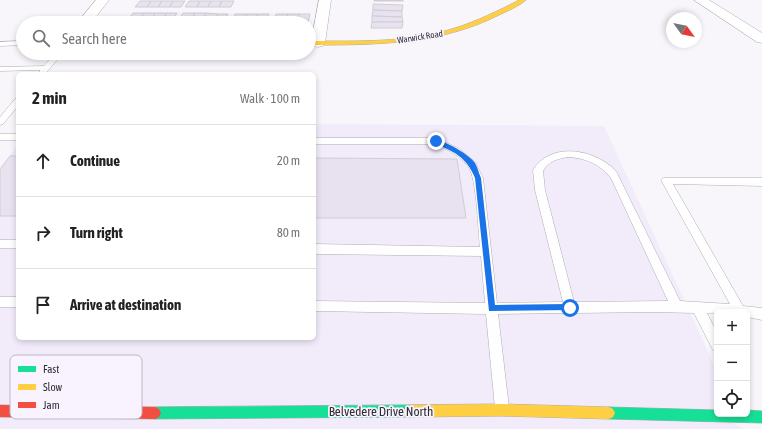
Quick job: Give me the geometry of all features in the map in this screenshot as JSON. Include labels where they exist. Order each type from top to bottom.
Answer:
[{"type":"street","points":[[90,16],[103,0]]},
{"type":"street","points":[[316,32],[325,0]]},
{"type":"street","name":"Warwick Road","points":[[316,43],[398,41],[448,32],[483,21],[524,0]]},
{"type":"street","points":[[700,0],[747,28],[762,39]]},
{"type":"street","name":"Belvedere Drive North","points":[[142,417],[502,410],[673,414],[754,414]]},
{"type":"street","name":"Belvedere Drive North","points":[[0,411],[10,411]]},
{"type":"lane","points":[[0,44],[16,43]]},
{"type":"lane","points":[[0,69],[43,71],[53,60]]},
{"type":"lane","points":[[0,122],[16,103]]},
{"type":"lane","points":[[1,139],[16,138]]},
{"type":"lane","points":[[316,140],[436,141],[454,150],[472,164],[478,178],[502,410]]},
{"type":"lane","points":[[570,308],[540,190],[538,170],[546,160],[568,154],[588,157],[604,164],[615,176],[676,306]]},
{"type":"lane","points":[[738,309],[666,180],[762,182]]},
{"type":"lane","points":[[0,244],[16,244]]},
{"type":"lane","points":[[316,249],[486,252]]},
{"type":"lane","points":[[0,302],[16,302]]},
{"type":"lane","points":[[316,306],[492,309],[676,306],[718,309]]},
{"type":"lane","points":[[698,308],[716,345]]},
{"type":"lane","points":[[750,312],[762,314]]},
{"type":"lane","points":[[673,414],[678,429]]},
{"type":"shaded area","points":[[316,124],[604,126],[714,364],[714,417],[722,417],[744,429],[0,429],[0,169],[16,147],[16,340],[316,340]]},
{"type":"building","points":[[403,0],[403,1],[374,1]]},
{"type":"building","points":[[140,1],[151,1],[147,7],[135,7]]},
{"type":"building","points":[[151,1],[162,1],[158,7],[147,7]]},
{"type":"building","points":[[162,1],[173,1],[170,7],[158,7]]},
{"type":"building","points":[[173,1],[185,1],[181,7],[170,7]]},
{"type":"building","points":[[189,1],[200,1],[197,7],[185,7]]},
{"type":"building","points":[[200,1],[211,1],[208,7],[197,7]]},
{"type":"building","points":[[211,1],[222,1],[219,7],[208,7]]},
{"type":"building","points":[[222,1],[234,1],[231,7],[219,7]]},
{"type":"building","points":[[373,4],[403,5],[402,11],[373,10]]},
{"type":"building","points":[[373,10],[402,11],[402,17],[372,16]]},
{"type":"building","points":[[133,13],[144,13],[142,16],[131,16]]},
{"type":"building","points":[[144,13],[155,13],[153,16],[142,16]]},
{"type":"building","points":[[155,13],[167,13],[165,16],[153,16]]},
{"type":"building","points":[[167,13],[177,13],[175,16],[165,16]]},
{"type":"building","points":[[183,13],[195,13],[194,16],[181,16]]},
{"type":"building","points":[[195,13],[206,13],[204,16],[194,16]]},
{"type":"building","points":[[206,13],[218,14],[217,16],[204,16]]},
{"type":"building","points":[[218,14],[228,14],[227,16],[217,16]]},
{"type":"building","points":[[235,14],[247,14],[246,16],[234,16]]},
{"type":"building","points":[[247,14],[258,14],[257,16],[246,16]]},
{"type":"building","points":[[258,14],[269,14],[268,16],[257,16]]},
{"type":"building","points":[[276,14],[288,14],[287,16],[275,16]]},
{"type":"building","points":[[288,14],[299,14],[298,16],[287,16]]},
{"type":"building","points":[[299,14],[310,14],[310,16],[298,16]]},
{"type":"building","points":[[372,16],[402,17],[403,22],[372,22]]},
{"type":"building","points":[[372,22],[403,22],[402,28],[371,28]]},
{"type":"building","points":[[10,156],[16,156],[16,216],[0,216],[0,169]]},
{"type":"building","points":[[316,158],[457,159],[466,218],[316,218]]},
{"type":"traffic: fast","points":[[155,413],[410,411]]},
{"type":"traffic: fast","points":[[609,413],[762,417]]},
{"type":"traffic: slow","points":[[316,43],[394,41],[435,35],[456,30],[482,21],[523,0]]},
{"type":"traffic: slow","points":[[410,411],[502,410],[609,413]]},
{"type":"traffic: jam","points":[[0,411],[10,411]]},
{"type":"traffic: jam","points":[[142,413],[155,413]]},
{"type":"route","points":[[436,141],[454,150],[472,164],[478,178],[492,309],[570,308]]}]
